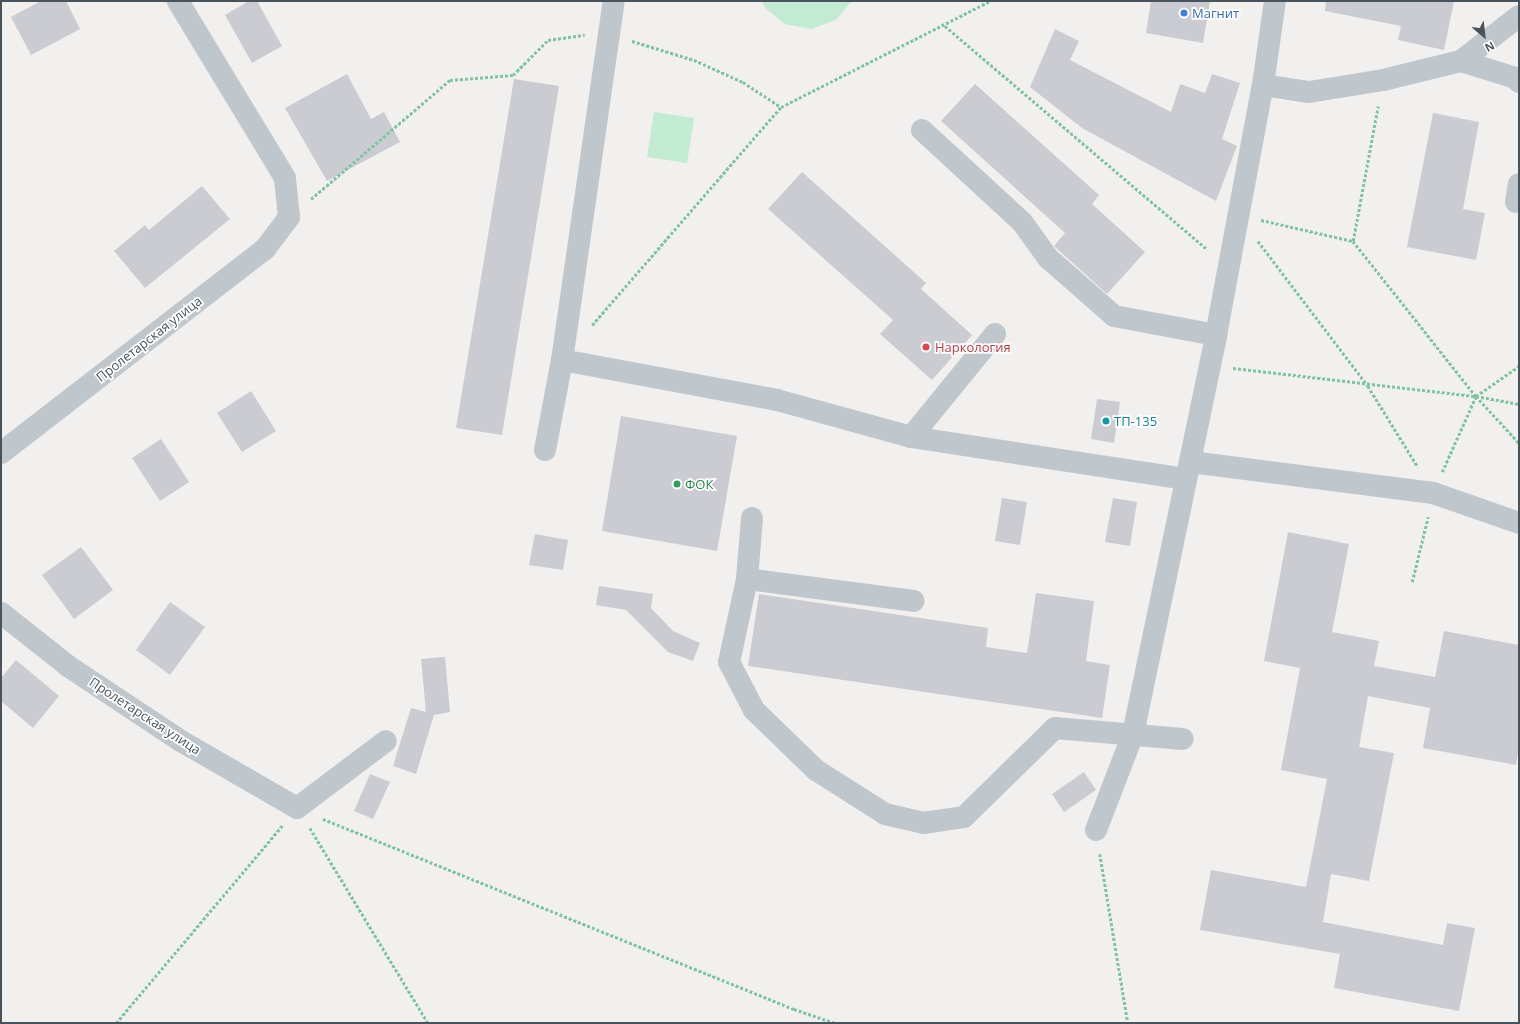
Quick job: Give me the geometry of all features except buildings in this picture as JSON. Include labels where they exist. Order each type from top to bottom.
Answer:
[{"type":"street","points":[[178,1],[285,178],[289,217]]},
{"type":"street","points":[[546,450],[562,360],[614,1]]},
{"type":"street","points":[[1096,830],[1134,734],[1208,364],[1216,335],[1227,266],[1263,85],[1275,1]]},
{"type":"street","points":[[1263,85],[1309,92],[1382,80],[1461,61],[1519,16]]},
{"type":"street","points":[[1461,61],[1516,78],[1519,82]]},
{"type":"street","points":[[922,130],[1022,222],[1048,258],[1114,316],[1216,335]]},
{"type":"street","name":"Пролетарская улица","points":[[1,453],[265,249],[289,217]]},
{"type":"street","points":[[911,437],[995,334]]},
{"type":"street","points":[[562,360],[777,400],[911,437],[1188,470],[1433,493],[1519,523]]},
{"type":"street","points":[[752,518],[747,579],[730,662],[754,710],[816,770],[885,814],[923,823],[964,817],[1055,728],[1183,739]]},
{"type":"street","points":[[747,579],[914,601]]},
{"type":"street","name":"Пролетарская улица","points":[[1,613],[68,666],[174,736],[297,808]]},
{"type":"street","points":[[297,808],[386,741]]},
{"type":"path","points":[[588,330],[781,107],[945,26],[990,1]]},
{"type":"path","points":[[945,26],[1227,266]]},
{"type":"path","points":[[289,217],[450,80]]},
{"type":"path","points":[[1353,241],[1382,80]]},
{"type":"path","points":[[1238,215],[1353,241],[1476,396],[1519,443]]},
{"type":"path","points":[[1238,215],[1368,386],[1433,493]]},
{"type":"path","points":[[1208,364],[1368,386],[1476,396],[1519,404]]},
{"type":"path","points":[[1412,582],[1433,493],[1476,396],[1519,366]]},
{"type":"path","points":[[116,1023],[297,808]]},
{"type":"path","points":[[297,808],[428,1023]]},
{"type":"path","points":[[297,808],[794,1010],[835,1023]]},
{"type":"path","points":[[1096,830],[1128,1023]]},
{"type":"green space","points":[[762,1],[852,1],[836,20],[811,29],[785,24],[765,8]]},
{"type":"green space","points":[[654,112],[694,118],[687,163],[647,157]]},
{"type":"place","name":"Магнит","points":[[1184,13]]},
{"type":"place","name":"Наркология","points":[[926,347]]},
{"type":"place","name":"ТП-135","points":[[1106,421]]},
{"type":"place","name":"ФОК","points":[[677,484]]}]
